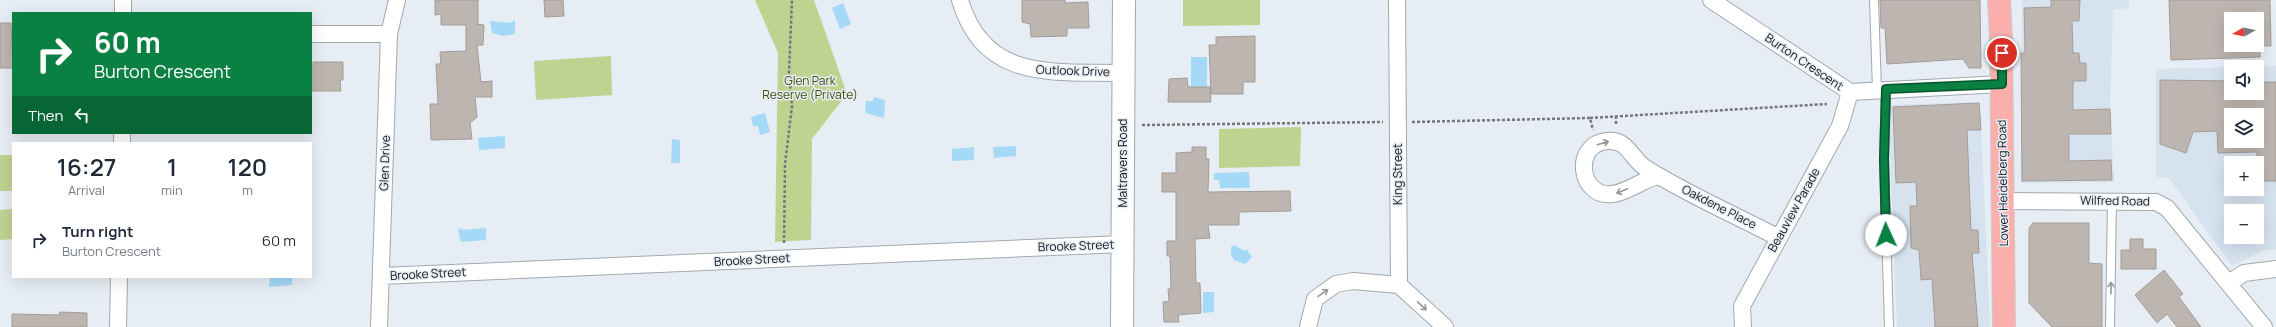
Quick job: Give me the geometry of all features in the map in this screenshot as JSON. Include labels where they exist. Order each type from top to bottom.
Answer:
[{"type":"main road","name":"Lower Heidelberg Road","points":[[1999,0],[2004,201],[2004,327]]},
{"type":"main road","name":"Lower Heidelberg Road","points":[[2001,38],[2007,0]]},
{"type":"street","points":[[123,0],[123,12]]},
{"type":"street","name":"Glen Drive","points":[[378,327],[389,34],[397,0]]},
{"type":"street","name":"Outlook Drive","points":[[960,0],[964,16],[977,38],[995,52],[1017,65],[1034,70],[1058,72],[1124,73]]},
{"type":"street","name":"Maltravers Road","points":[[1122,327],[1124,0]]},
{"type":"street","name":"King Street","points":[[1397,0],[1399,285]]},
{"type":"street","name":"Burton Crescent","points":[[1711,0],[1850,92],[2002,84]]},
{"type":"street","points":[[312,34],[389,34]]},
{"type":"street","name":"Beauview Parade","points":[[1743,327],[1742,306],[1840,126],[1850,92]]},
{"type":"street","name":"Oakdene Place","points":[[1596,144],[1606,141],[1615,141],[1623,144],[1640,164],[1658,176],[1779,238]]},
{"type":"street","points":[[1596,144],[1586,155],[1584,172],[1586,180],[1596,191],[1613,194],[1645,179],[1658,176]]},
{"type":"street","name":"Wilfred Road","points":[[2004,201],[2112,200],[2156,202],[2167,208],[2264,327]]},
{"type":"street","name":"Brooke Street","points":[[381,276],[1123,244]]},
{"type":"street","points":[[2229,283],[2244,273],[2276,269]]},
{"type":"street","points":[[118,327],[119,278]]},
{"type":"street","points":[[1308,327],[1315,298],[1336,284],[1353,281],[1399,285],[1445,327]]},
{"type":"lane","points":[[1874,0],[1882,90],[1889,327]]},
{"type":"lane","points":[[2110,327],[2112,200]]},
{"type":"path","points":[[784,243],[786,164],[792,106],[789,72],[792,0]]},
{"type":"path","points":[[1123,126],[1590,118],[1827,104]]},
{"type":"path","points":[[1590,118],[1596,144]]},
{"type":"shaded area","points":[[2022,0],[2129,0],[2129,8],[2113,10],[2110,109],[2114,182],[2021,183]]},
{"type":"shaded area","points":[[2264,66],[2276,66],[2276,250],[2264,250],[2232,266],[2169,178],[2156,177],[2156,69],[2224,67],[2224,100],[2264,100]]},
{"type":"shaded area","points":[[1980,102],[1990,327],[1897,327],[1888,105]]},
{"type":"green space","name":"Glen Park Reserve (Private)","points":[[755,0],[814,0],[847,94],[812,139],[811,240],[775,242],[778,53]]},
{"type":"green space","points":[[1183,0],[1260,0],[1260,25],[1183,26]]},
{"type":"green space","points":[[611,56],[612,95],[536,100],[534,61]]},
{"type":"green space","points":[[1301,127],[1300,166],[1219,168],[1219,129]]},
{"type":"green space","points":[[0,155],[12,155],[12,191],[0,191]]},
{"type":"green space","points":[[12,209],[12,239],[0,240],[0,210]]},
{"type":"water","points":[[843,3],[851,24],[840,29],[832,8]]},
{"type":"water","points":[[515,20],[515,34],[503,36],[492,33],[490,21],[510,23]]},
{"type":"water","points":[[1191,57],[1207,57],[1207,88],[1191,88]]},
{"type":"water","points":[[874,97],[885,100],[884,118],[865,113],[866,101],[873,101]]},
{"type":"water","points":[[765,113],[770,132],[760,135],[758,126],[753,126],[751,117]]},
{"type":"water","points":[[505,136],[505,148],[479,150],[478,138]]},
{"type":"water","points":[[672,139],[680,140],[680,163],[671,163]]},
{"type":"water","points":[[1016,146],[1016,156],[994,158],[993,147]]},
{"type":"water","points":[[974,147],[974,160],[952,161],[952,149]]},
{"type":"water","points":[[1249,172],[1250,188],[1220,188],[1219,180],[1214,180],[1214,173]]},
{"type":"water","points":[[461,228],[463,230],[486,228],[486,240],[461,242],[458,230]]},
{"type":"water","points":[[1235,245],[1243,250],[1247,250],[1252,257],[1245,264],[1234,260],[1231,255],[1231,247]]},
{"type":"water","points":[[270,278],[292,278],[292,285],[269,287]]},
{"type":"water","points":[[1203,292],[1214,292],[1214,312],[1203,313]]},
{"type":"building","points":[[435,0],[478,0],[478,24],[476,24],[484,25],[483,45],[477,45],[481,82],[492,81],[492,97],[475,97],[477,117],[470,123],[472,139],[431,140],[430,104],[438,104],[436,64],[441,64],[440,52],[466,51],[466,25],[441,25],[441,14],[435,15]]},
{"type":"building","points":[[544,0],[563,0],[564,16],[545,17]]},
{"type":"building","points":[[1022,0],[1065,0],[1065,3],[1088,2],[1089,28],[1067,28],[1067,36],[1031,37],[1030,24],[1022,22]]},
{"type":"building","points":[[1880,0],[1980,0],[1981,68],[1969,68],[1963,59],[1887,64],[1885,28],[1881,28]]},
{"type":"building","points":[[2051,0],[2080,0],[2079,21],[2072,21],[2073,53],[2079,53],[2080,63],[2086,63],[2086,81],[2073,81],[2073,110],[2110,109],[2111,134],[2069,134],[2069,161],[2111,160],[2112,180],[2022,181],[2021,53],[2025,53],[2024,8],[2051,7]]},
{"type":"building","points":[[2169,0],[2270,0],[2271,46],[2264,46],[2264,12],[2224,12],[2224,52],[2260,52],[2260,57],[2171,60]]},
{"type":"building","points":[[0,23],[11,23],[12,68],[0,68]]},
{"type":"building","points":[[1255,36],[1255,82],[1243,82],[1243,94],[1211,94],[1209,45],[1216,45],[1216,37]]},
{"type":"building","points":[[313,62],[343,62],[343,80],[340,80],[341,91],[312,91]]},
{"type":"building","points":[[1187,78],[1188,87],[1210,87],[1211,102],[1168,102],[1169,79]]},
{"type":"building","points":[[2160,80],[2224,81],[2224,100],[2264,100],[2264,82],[2276,82],[2276,181],[2264,181],[2264,156],[2257,156],[2257,152],[2218,153],[2217,131],[2193,132],[2186,153],[2160,144]]},
{"type":"building","points":[[1979,103],[1981,130],[1967,130],[1971,230],[1978,230],[1979,253],[1972,253],[1978,327],[1935,327],[1932,279],[1921,280],[1919,250],[1911,248],[1910,206],[1917,206],[1916,182],[1896,183],[1893,107]]},
{"type":"building","points":[[1192,147],[1206,147],[1206,159],[1209,159],[1208,192],[1290,191],[1291,211],[1239,212],[1239,225],[1208,225],[1210,238],[1195,239],[1196,283],[1200,283],[1201,313],[1178,315],[1179,322],[1164,322],[1163,302],[1169,301],[1168,289],[1171,289],[1170,256],[1167,256],[1167,241],[1176,241],[1176,192],[1162,192],[1162,173],[1176,173],[1176,153],[1192,152]]},
{"type":"building","points":[[2033,223],[2089,223],[2089,263],[2102,264],[2102,327],[2052,327],[2029,303],[2029,228]]},
{"type":"building","points":[[2130,239],[2143,239],[2143,249],[2156,249],[2156,269],[2121,269],[2121,250],[2130,250]]},
{"type":"building","points":[[2164,270],[2183,294],[2179,297],[2201,327],[2177,327],[2167,314],[2157,323],[2135,295]]},
{"type":"building","points":[[60,312],[87,313],[87,327],[12,327],[12,314],[59,315]]},
{"type":"route","points":[[1886,235],[1884,159],[1886,89],[2002,84],[2002,53]]}]
